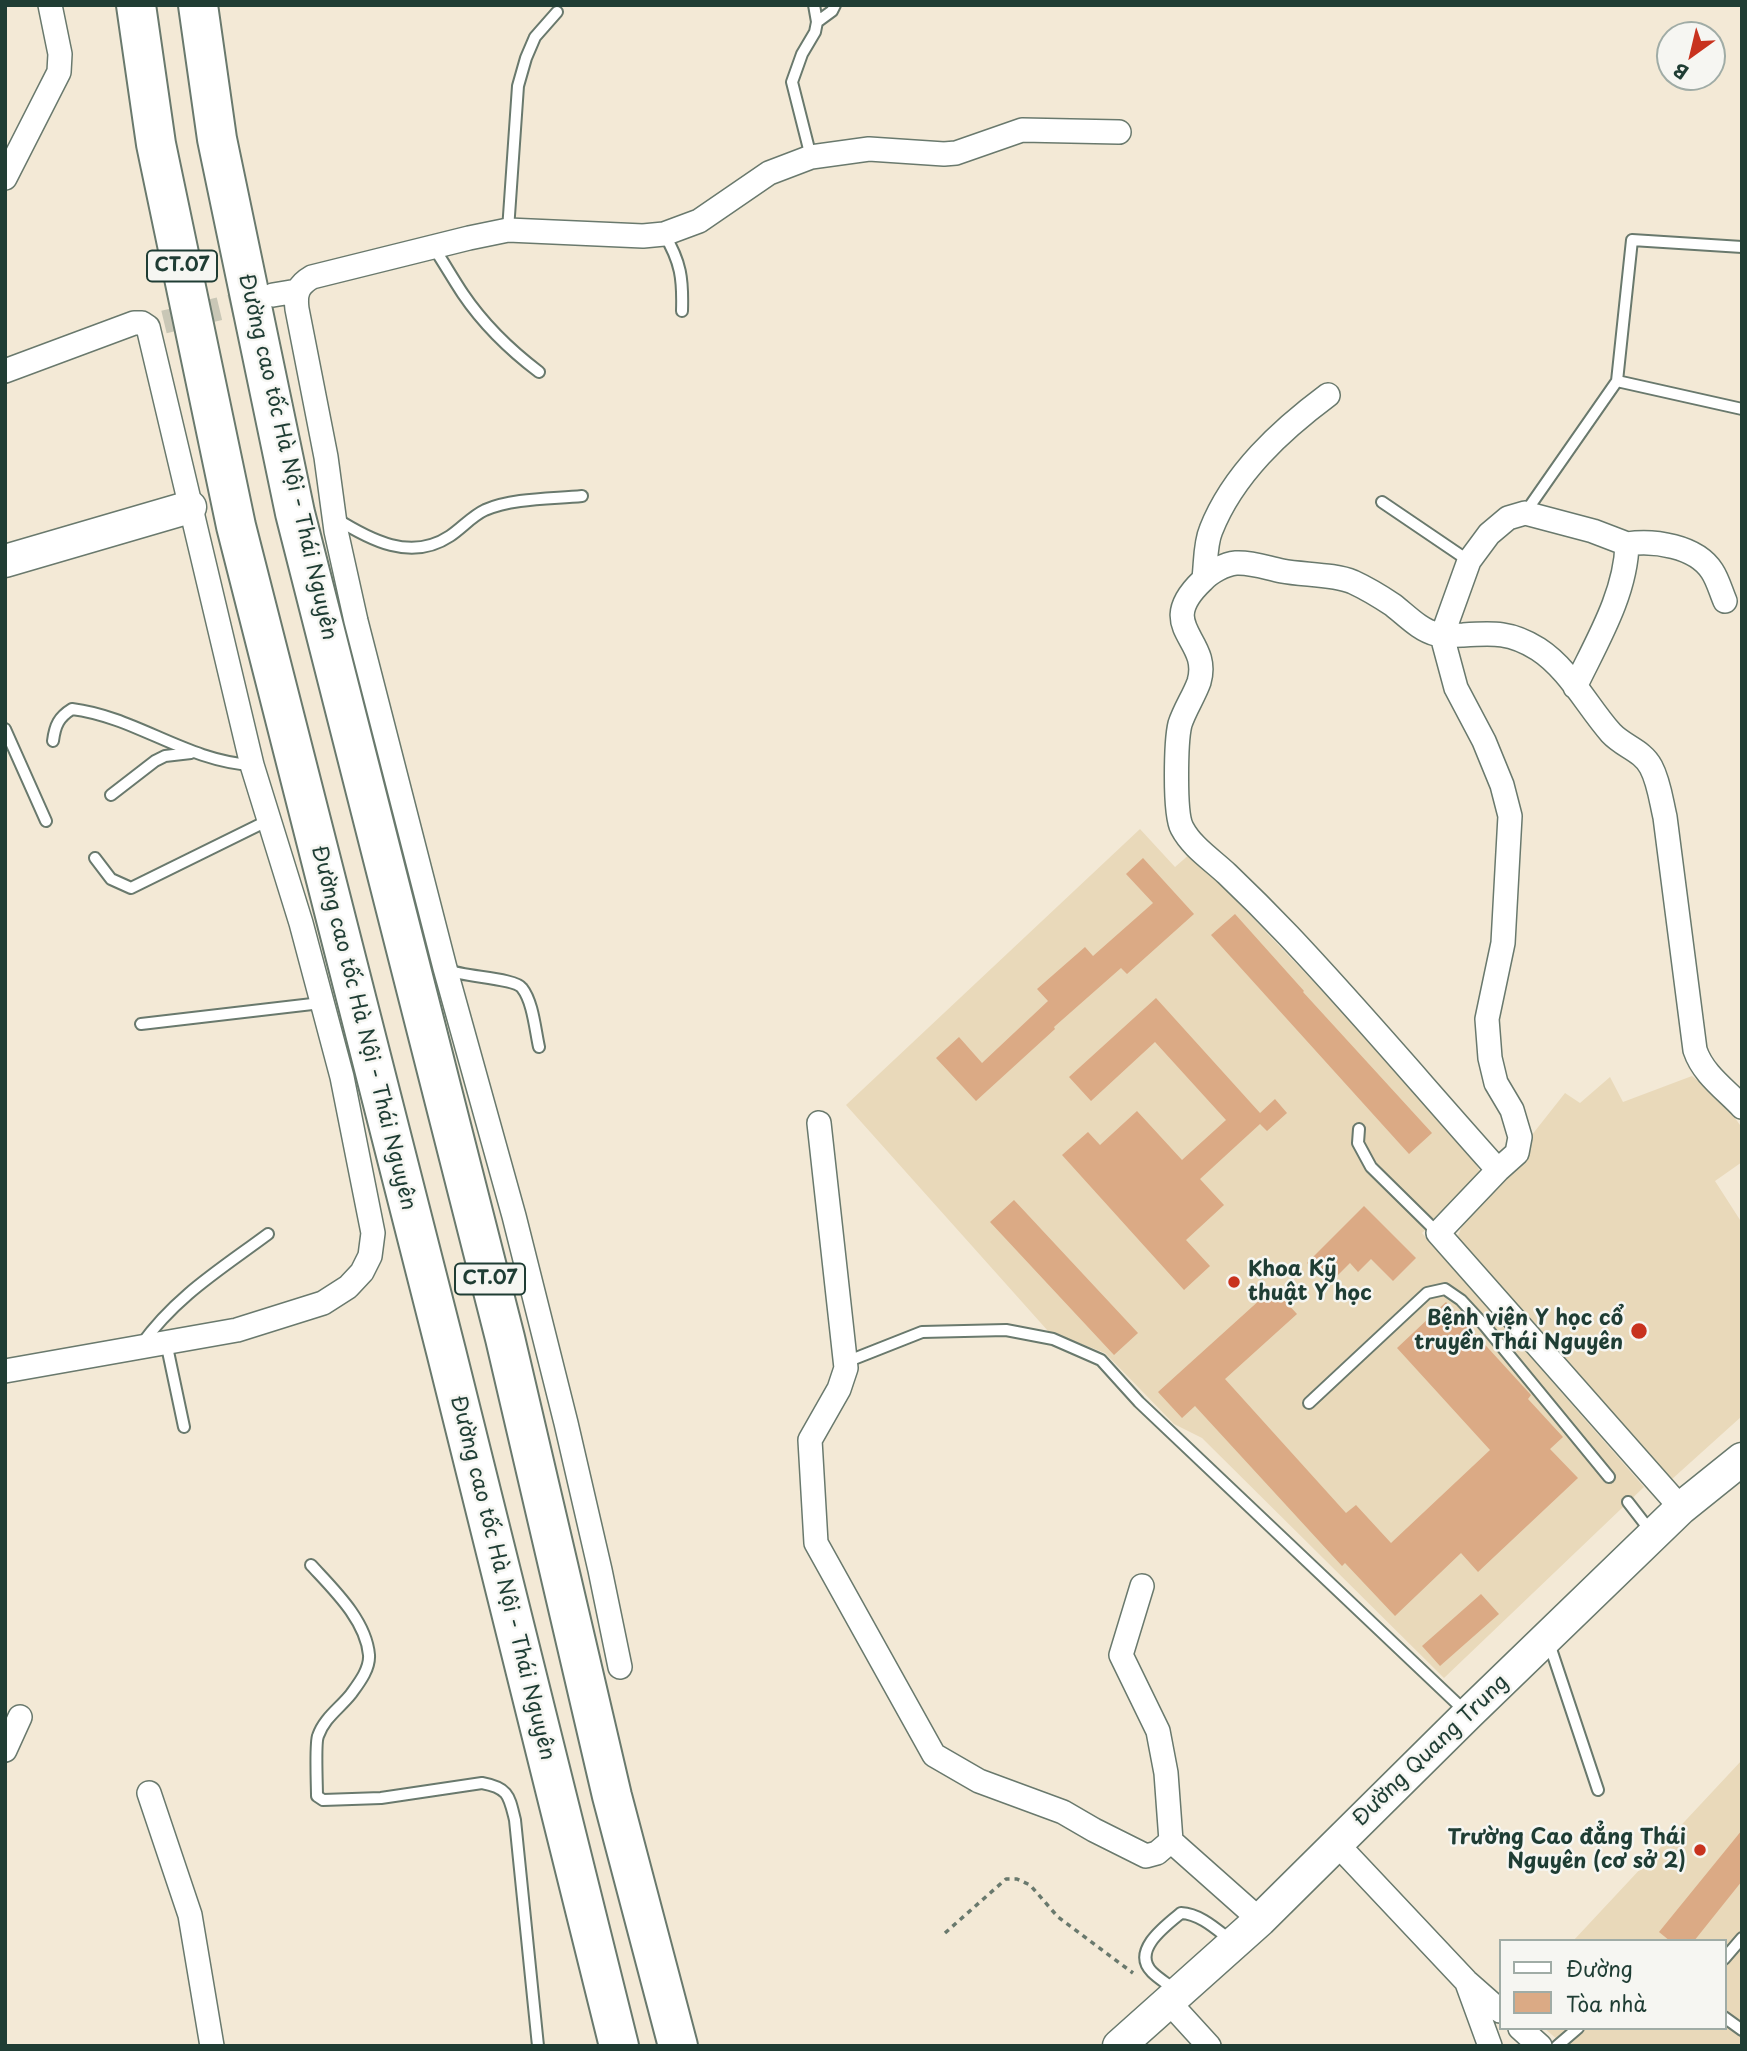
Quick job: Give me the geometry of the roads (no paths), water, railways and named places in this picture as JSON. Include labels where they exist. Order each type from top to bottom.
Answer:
[{"type":"highway","name":"Đường cao tốc Hà Nội - Thái Nguyên","points":[[136,5],[156,144],[236,526],[619,2046]]},
{"type":"highway","name":"Đường cao tốc Hà Nội - Thái Nguyên","points":[[198,5],[217,139],[295,513],[505,1338],[611,1796],[678,2046]]},
{"type":"main road","points":[[5,561],[190,507]]},
{"type":"main road","name":"Đường Quang Trung","points":[[1118,2045],[1259,1920],[1681,1508],[1742,1459]]},
{"type":"street","points":[[5,178],[59,72],[61,54],[50,5]]},
{"type":"street","points":[[620,1667],[600,1570],[514,1216],[445,968],[356,621],[297,309],[297,291],[300,285],[312,277],[508,230],[643,236],[664,234],[699,221],[769,173],[811,157],[869,149],[956,153],[1023,130],[1119,132]]},
{"type":"street","points":[[273,295],[297,291]]},
{"type":"street","points":[[5,371],[134,323],[156,325],[190,507],[252,765],[301,923],[342,1077],[373,1233],[370,1256],[362,1272],[348,1287],[323,1303],[237,1329],[5,1371]]},
{"type":"street","points":[[1203,578],[1210,532],[1228,497],[1257,457],[1306,411],[1328,395]]},
{"type":"street","points":[[1681,1508],[1438,1233],[1517,1153],[1520,1137],[1512,1110],[1496,1083],[1490,1058],[1487,1019],[1503,943],[1510,816],[1502,785],[1484,741],[1456,688],[1442,636],[1469,561],[1489,534],[1508,519],[1525,513],[1593,531],[1627,544],[1643,542],[1684,551],[1712,570],[1725,601]]},
{"type":"street","points":[[1575,687],[1607,621],[1621,581],[1627,544]]},
{"type":"street","points":[[1498,1170],[1291,938],[1193,844],[1179,823],[1176,744],[1181,722],[1200,674],[1199,661],[1182,621],[1181,610],[1186,599],[1203,578],[1222,567],[1235,563],[1350,581],[1390,603],[1424,630],[1442,636],[1498,633],[1516,637],[1541,651],[1559,667],[1612,734],[1623,744],[1642,754],[1650,764],[1665,817],[1695,1050],[1699,1063],[1742,1107]]},
{"type":"street","points":[[819,1123],[846,1362],[839,1389],[810,1440],[816,1543],[934,1755],[979,1781],[1063,1812],[1146,1856],[1157,1853],[1171,1841]]},
{"type":"street","points":[[1142,1586],[1121,1655],[1140,1689],[1158,1731],[1166,1773],[1171,1841],[1259,1920]]},
{"type":"street","points":[[5,1750],[20,1717]]},
{"type":"street","points":[[149,1793],[190,1915],[212,2046]]},
{"type":"street","points":[[1337,1844],[1466,1981],[1498,2009]]},
{"type":"street","points":[[1466,1981],[1490,2046]]},
{"type":"street","points":[[1173,1996],[1209,2046]]},
{"type":"street","points":[[1522,2030],[1540,2046]]},
{"type":"lane","points":[[811,157],[792,82],[802,54],[815,32],[817,22],[814,5]]},
{"type":"lane","points":[[817,22],[832,11],[835,5]]},
{"type":"lane","points":[[508,230],[518,86],[535,37],[557,12]]},
{"type":"lane","points":[[664,234],[677,255],[681,268],[682,311]]},
{"type":"lane","points":[[1525,513],[1618,381],[1632,240],[1742,247]]},
{"type":"lane","points":[[434,248],[463,294],[489,327],[539,372]]},
{"type":"lane","points":[[1618,381],[1742,409]]},
{"type":"lane","points":[[335,518],[366,538],[413,550],[449,537],[483,511],[503,504],[582,496]]},
{"type":"lane","points":[[1382,502],[1469,561]]},
{"type":"lane","points":[[53,741],[55,725],[72,709],[110,718],[215,760],[252,765]]},
{"type":"lane","points":[[5,729],[46,821]]},
{"type":"lane","points":[[111,795],[155,761],[165,756],[194,753]]},
{"type":"lane","points":[[96,859],[111,878],[131,888],[269,820]]},
{"type":"lane","points":[[445,968],[462,975],[516,982],[524,989],[539,1047]]},
{"type":"lane","points":[[141,1024],[321,1003]]},
{"type":"lane","points":[[1359,1129],[1358,1143],[1371,1167],[1438,1233]]},
{"type":"lane","points":[[140,1347],[156,1323],[179,1300],[268,1234]]},
{"type":"lane","points":[[1309,1403],[1427,1293],[1445,1289],[1461,1300],[1485,1326],[1609,1477]]},
{"type":"lane","points":[[846,1362],[922,1332],[1006,1330],[1053,1339],[1101,1360],[1139,1402],[1468,1714]]},
{"type":"lane","points":[[166,1342],[184,1427]]},
{"type":"lane","points":[[1628,1502],[1654,1535]]},
{"type":"lane","points":[[311,1565],[337,1594],[362,1630],[369,1656],[364,1675],[350,1695],[331,1714],[317,1738],[317,1796],[323,1800],[381,1798],[482,1783],[498,1786],[508,1794],[515,1820],[538,2046]]},
{"type":"lane","points":[[1548,1638],[1598,1790]]},
{"type":"lane","points":[[1173,1996],[1146,1965],[1145,1953],[1152,1941],[1181,1913],[1190,1913],[1203,1920],[1234,1942]]},
{"type":"lane","points":[[1726,1957],[1742,1938]]},
{"type":"lane","points":[[1726,2018],[1742,2030]]},
{"type":"lane","points":[[1557,2046],[1576,2030]]},
{"type":"tunnel","points":[[164,322],[260,299]]},
{"type":"place","name":"Khoa Kỹ thuật Y học","points":[[1234,1282]]},
{"type":"place","name":"Bệnh viện Y học cổ truyền Thái Nguyên","points":[[1639,1331]]},
{"type":"place","name":"Trường Cao đẳng Thái Nguyên (cơ sở 2)","points":[[1700,1850]]}]
